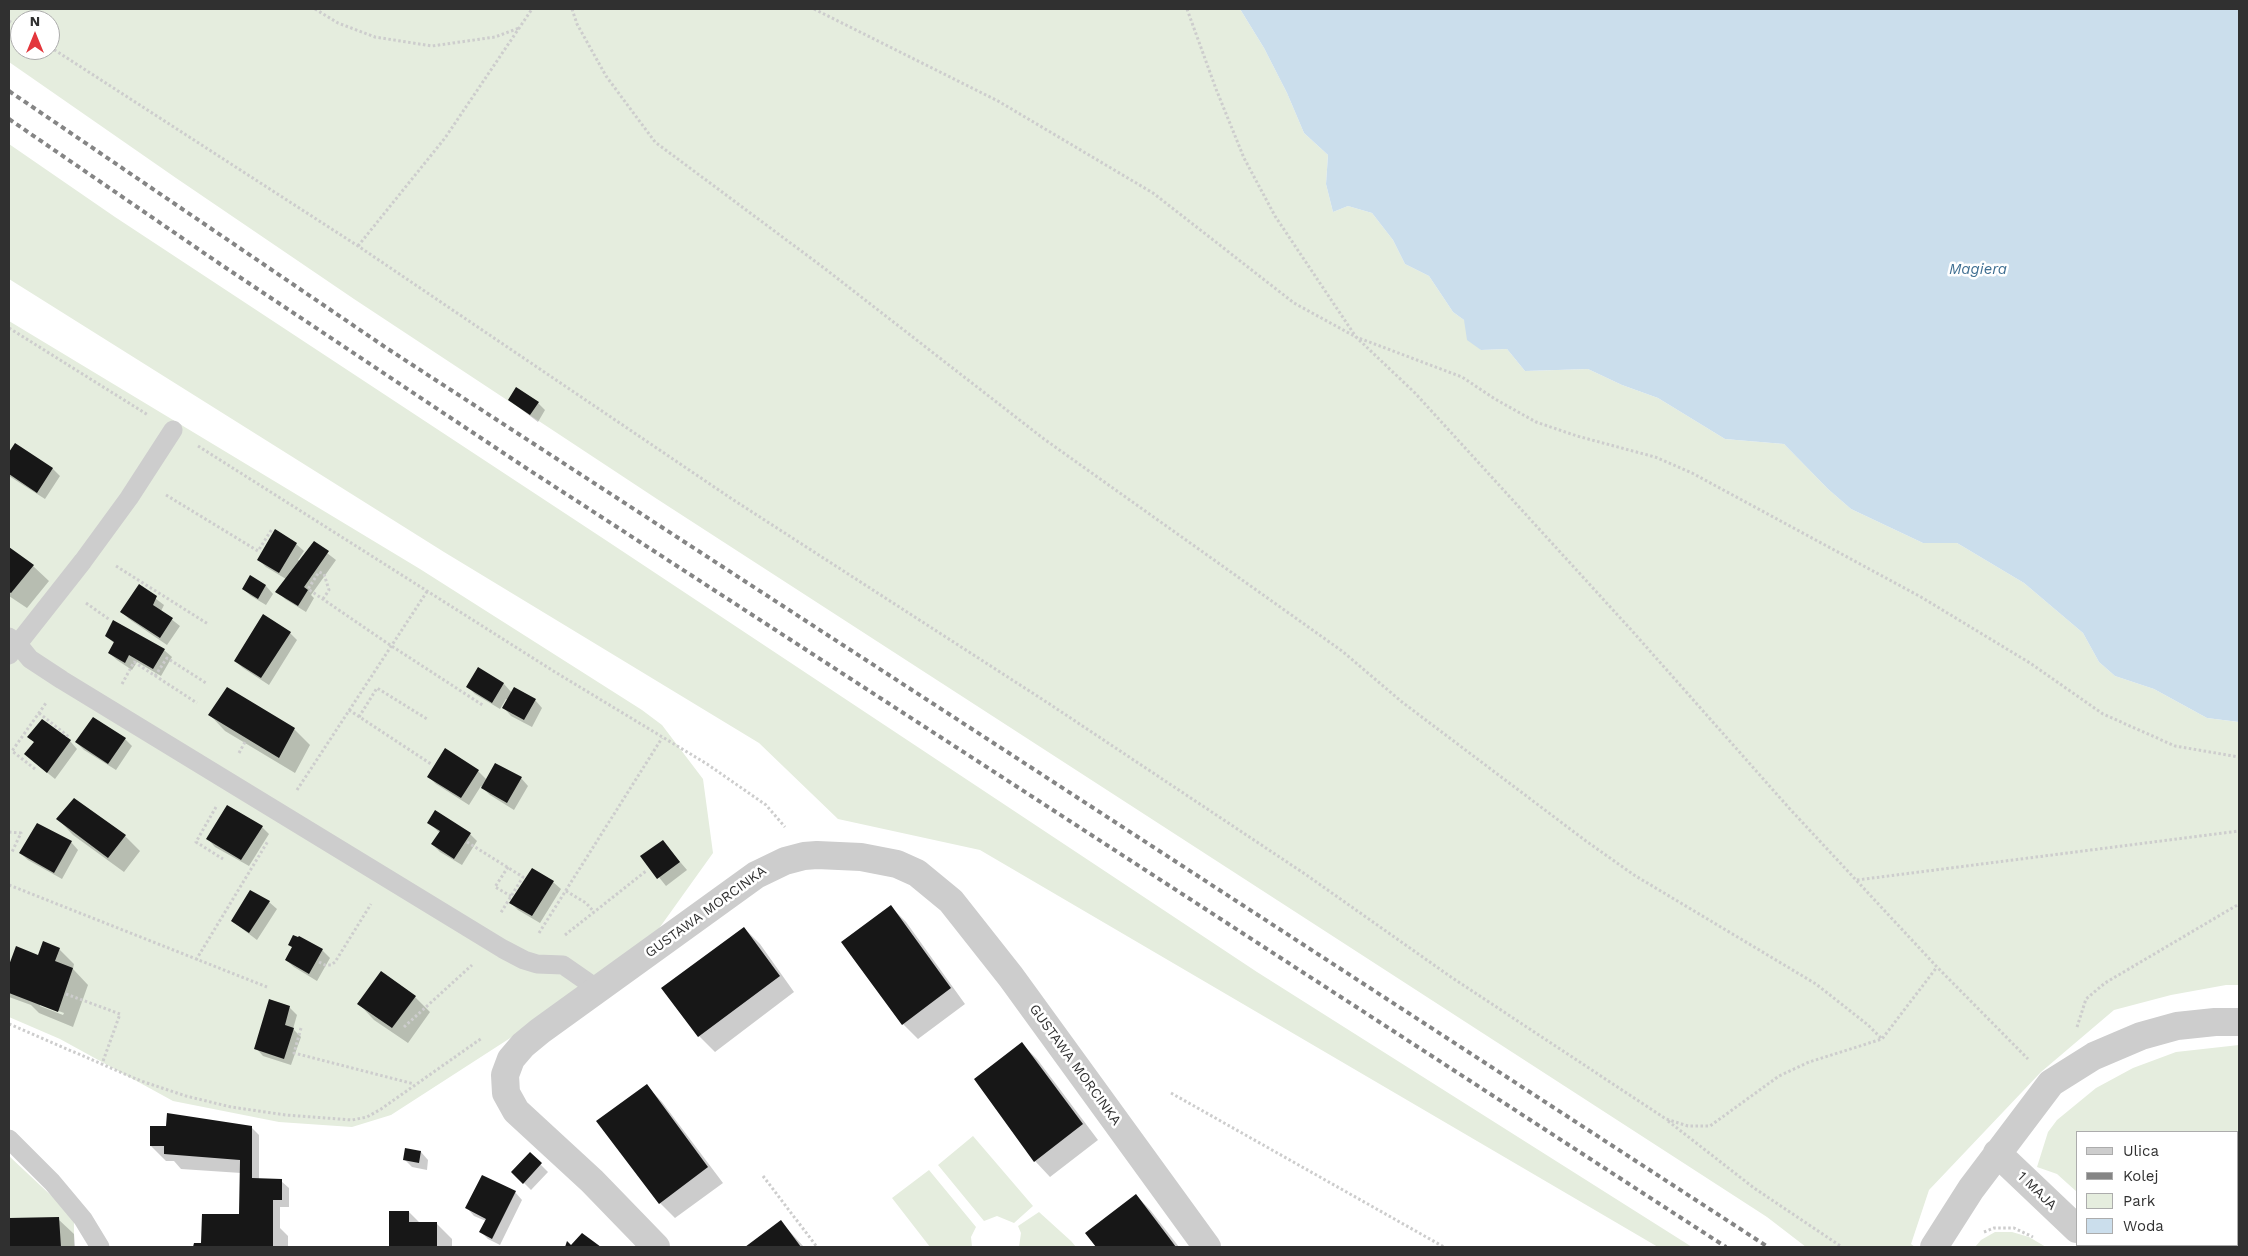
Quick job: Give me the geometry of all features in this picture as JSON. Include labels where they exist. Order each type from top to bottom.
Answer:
[{"type":"street","name":"GUSTAWA MORCINKA","points":[[656,1247],[592,1181],[516,1111],[506,1093],[505,1076],[511,1059],[540,1030],[599,990],[756,875],[770,866],[804,856],[861,857],[897,864],[917,873],[951,901],[1011,977],[1208,1247]]},
{"type":"street","points":[[1934,1247],[1997,1153],[2051,1083],[2094,1056],[2140,1036],[2177,1026],[2214,1022],[2239,1022]]},
{"type":"street","name":"1 MAJA","points":[[1997,1153],[2076,1228]]},
{"type":"lane","points":[[173,430],[141,480],[91,549],[11,645],[62,680],[492,942],[524,960],[537,964],[563,965],[599,990]]},
{"type":"lane","points":[[9,1139],[52,1182],[84,1219],[100,1247]]},
{"type":"path","points":[[315,9],[338,23],[375,37],[432,46],[495,37],[520,27]]},
{"type":"path","points":[[358,246],[445,138],[532,9]]},
{"type":"path","points":[[572,9],[577,24],[606,76],[655,142],[824,268],[1044,439],[1342,651],[1402,702],[1586,841],[1634,875],[1816,984],[1868,1025],[1882,1039]]},
{"type":"path","points":[[814,9],[998,100],[1153,193],[1294,303],[1356,337],[1462,377],[1495,399],[1536,422],[1577,436],[1654,457],[1692,473],[1920,597],[2030,663],[2103,714],[2175,746],[2239,757]]},
{"type":"path","points":[[1187,9],[1244,158],[1275,216],[1356,337],[1415,392],[1789,808],[1937,967],[2051,1083]]},
{"type":"path","points":[[60,53],[358,246],[732,499],[1048,703],[1305,874],[1467,988],[1666,1119],[1754,1188],[1842,1247]]},
{"type":"path","points":[[9,328],[662,738],[707,764],[766,805],[779,818],[804,856]]},
{"type":"path","points":[[141,480],[258,551],[272,529]]},
{"type":"path","points":[[91,549],[208,624]]},
{"type":"path","points":[[323,599],[329,590],[324,574],[320,572],[308,589],[390,646],[484,706]]},
{"type":"path","points":[[196,960],[284,814],[287,805],[428,590]]},
{"type":"path","points":[[155,676],[166,658],[206,683]]},
{"type":"path","points":[[108,708],[134,662],[197,703]]},
{"type":"path","points":[[35,769],[12,751],[62,680]]},
{"type":"path","points":[[359,717],[378,688],[427,719]]},
{"type":"path","points":[[349,710],[431,764]]},
{"type":"path","points":[[39,714],[69,737]]},
{"type":"path","points":[[524,960],[662,738]]},
{"type":"path","points":[[223,858],[196,842],[231,782]]},
{"type":"path","points":[[1857,880],[2239,831]]},
{"type":"path","points":[[9,832],[21,834],[12,852]]},
{"type":"path","points":[[468,842],[523,876],[496,921]]},
{"type":"path","points":[[508,867],[495,887],[511,896]]},
{"type":"path","points":[[565,935],[646,871]]},
{"type":"path","points":[[319,962],[325,965],[331,965],[335,962],[388,878]]},
{"type":"path","points":[[9,885],[267,987]]},
{"type":"path","points":[[566,891],[586,904],[594,912]]},
{"type":"path","points":[[2077,1022],[2086,999],[2105,983],[2239,904]]},
{"type":"path","points":[[404,1027],[456,980],[492,942]]},
{"type":"path","points":[[1666,1119],[1688,1126],[1710,1126],[1779,1076],[1809,1062],[1882,1039],[1937,967]]},
{"type":"path","points":[[66,994],[120,1014],[102,1064]]},
{"type":"path","points":[[9,1024],[141,1081],[195,1098],[240,1108],[352,1120],[367,1116],[487,1034]]},
{"type":"path","points":[[300,1028],[294,1053],[414,1084]]},
{"type":"path","points":[[1171,1094],[1444,1247]]},
{"type":"path","points":[[763,1176],[817,1247]]},
{"type":"path","points":[[1978,1234],[1994,1228],[2014,1228],[2038,1239]]},
{"type":"green space","points":[[9,9],[1240,9],[1264,48],[1287,93],[1304,133],[1328,155],[1326,184],[1333,212],[1348,206],[1372,213],[1393,240],[1405,264],[1429,276],[1453,312],[1464,320],[1481,350],[1507,349],[1525,371],[1588,369],[1622,385],[1658,398],[1725,439],[1784,444],[1828,489],[1851,509],[1923,543],[1957,543],[2024,583],[2083,633],[2099,662],[2115,676],[2154,689],[2207,718],[2239,722],[2239,985],[2226,985],[2171,995],[2114,1010],[2041,1072],[1929,1190],[1911,1244],[1915,1247],[1806,1247],[1767,1217],[657,499],[354,299],[9,62]]},
{"type":"green space","points":[[9,144],[115,217],[1257,972],[1692,1247],[1658,1247],[980,850],[838,819],[759,743],[444,552],[9,279]]},
{"type":"green space","points":[[9,321],[420,569],[642,710],[662,725],[703,779],[713,853],[650,941],[532,1024],[391,1115],[352,1127],[279,1122],[173,1101],[60,1039],[9,1017]]},
{"type":"green space","points":[[2239,1045],[2239,1247],[2134,1246],[2238,1246],[2238,1131],[2076,1131],[2076,1191],[2057,1174],[2037,1167],[2048,1132],[2057,1120],[2096,1088],[2133,1068],[2176,1052]]},
{"type":"green space","points":[[973,1136],[1033,1206],[1014,1223],[997,1216],[984,1221],[938,1165]]},
{"type":"green space","points":[[9,1156],[74,1217],[74,1247],[9,1247]]},
{"type":"green space","points":[[929,1170],[976,1227],[971,1237],[972,1247],[930,1247],[892,1198]]},
{"type":"green space","points":[[1039,1212],[1076,1247],[1019,1247],[1021,1233],[1018,1226]]},
{"type":"green space","points":[[1995,1232],[2012,1232],[2029,1237],[2046,1247],[1975,1247],[1981,1240]]},
{"type":"water","name":"Magiera","points":[[1240,9],[2239,9],[2239,722],[2207,718],[2154,689],[2115,676],[2099,662],[2083,633],[2024,583],[1957,543],[1923,543],[1851,509],[1828,489],[1784,444],[1725,439],[1658,398],[1622,385],[1588,369],[1525,371],[1507,349],[1481,350],[1467,340],[1464,320],[1453,312],[1429,276],[1405,264],[1393,240],[1372,213],[1348,206],[1333,212],[1326,184],[1328,155],[1304,133],[1287,93],[1264,48]]},
{"type":"building","points":[[516,387],[539,402],[530,415],[508,400]]},
{"type":"building","points":[[15,443],[53,468],[37,493],[9,474],[9,452]]},
{"type":"building","points":[[275,529],[297,543],[279,573],[257,560]]},
{"type":"building","points":[[314,541],[329,551],[304,587],[308,590],[298,606],[275,592]]},
{"type":"building","points":[[9,547],[34,565],[11,593],[9,592]]},
{"type":"building","points":[[250,575],[266,585],[258,599],[242,589]]},
{"type":"building","points":[[139,584],[157,596],[153,605],[173,618],[160,638],[120,612]]},
{"type":"building","points":[[263,614],[291,632],[261,678],[234,661]]},
{"type":"building","points":[[113,620],[165,649],[153,669],[129,655],[125,663],[108,653],[114,642],[105,636]]},
{"type":"building","points":[[478,667],[504,683],[492,703],[466,687]]},
{"type":"building","points":[[227,687],[295,728],[279,758],[208,715]]},
{"type":"building","points":[[514,687],[536,699],[524,720],[502,708]]},
{"type":"building","points":[[93,717],[126,738],[108,764],[75,742]]},
{"type":"building","points":[[42,719],[71,740],[47,773],[24,754],[34,742],[27,737]]},
{"type":"building","points":[[445,748],[479,770],[461,798],[427,777]]},
{"type":"building","points":[[495,763],[522,777],[507,803],[481,788]]},
{"type":"building","points":[[74,798],[126,835],[108,858],[56,819]]},
{"type":"building","points":[[227,805],[263,826],[241,860],[206,839]]},
{"type":"building","points":[[435,810],[471,833],[454,859],[431,844],[440,831],[427,823]]},
{"type":"building","points":[[37,823],[72,841],[54,873],[19,853]]},
{"type":"building","points":[[663,840],[680,862],[657,879],[640,856]]},
{"type":"building","points":[[532,868],[554,881],[532,916],[509,903]]},
{"type":"building","points":[[250,890],[270,901],[249,933],[231,921]]},
{"type":"building","points":[[891,905],[951,988],[902,1025],[841,942]]},
{"type":"building","points":[[744,927],[780,976],[698,1037],[661,988]]},
{"type":"building","points":[[293,935],[299,936],[323,949],[309,974],[285,960],[292,947],[288,945]]},
{"type":"building","points":[[43,941],[60,948],[55,961],[73,968],[58,1012],[9,993],[9,965],[16,946],[38,955]]},
{"type":"building","points":[[381,971],[416,996],[392,1028],[357,1004]]},
{"type":"building","points":[[269,999],[290,1006],[285,1025],[294,1028],[284,1059],[254,1049]]},
{"type":"building","points":[[1022,1042],[1083,1124],[1034,1162],[974,1079]]},
{"type":"building","points":[[647,1084],[708,1167],[659,1204],[596,1121]]},
{"type":"building","points":[[167,1113],[252,1126],[252,1178],[282,1179],[282,1200],[273,1200],[273,1247],[193,1247],[194,1243],[201,1243],[202,1214],[239,1214],[240,1160],[164,1154],[164,1146],[150,1146],[150,1126],[166,1126]]},
{"type":"building","points":[[405,1148],[421,1151],[419,1163],[403,1160]]},
{"type":"building","points":[[530,1152],[542,1163],[523,1184],[511,1172]]},
{"type":"building","points":[[482,1175],[516,1191],[492,1239],[479,1232],[486,1219],[465,1208]]},
{"type":"building","points":[[1136,1194],[1176,1247],[1096,1247],[1085,1233]]},
{"type":"building","points":[[389,1211],[409,1211],[409,1222],[437,1222],[437,1247],[389,1247]]},
{"type":"building","points":[[59,1217],[61,1247],[9,1247],[9,1218]]},
{"type":"building","points":[[781,1220],[801,1247],[745,1247]]},
{"type":"building","points":[[582,1233],[601,1247],[565,1247],[567,1241],[571,1245]]},
{"type":"railway","points":[[9,91],[388,349],[1768,1247]]},
{"type":"railway","points":[[9,119],[220,264],[526,468],[1726,1247]]}]
